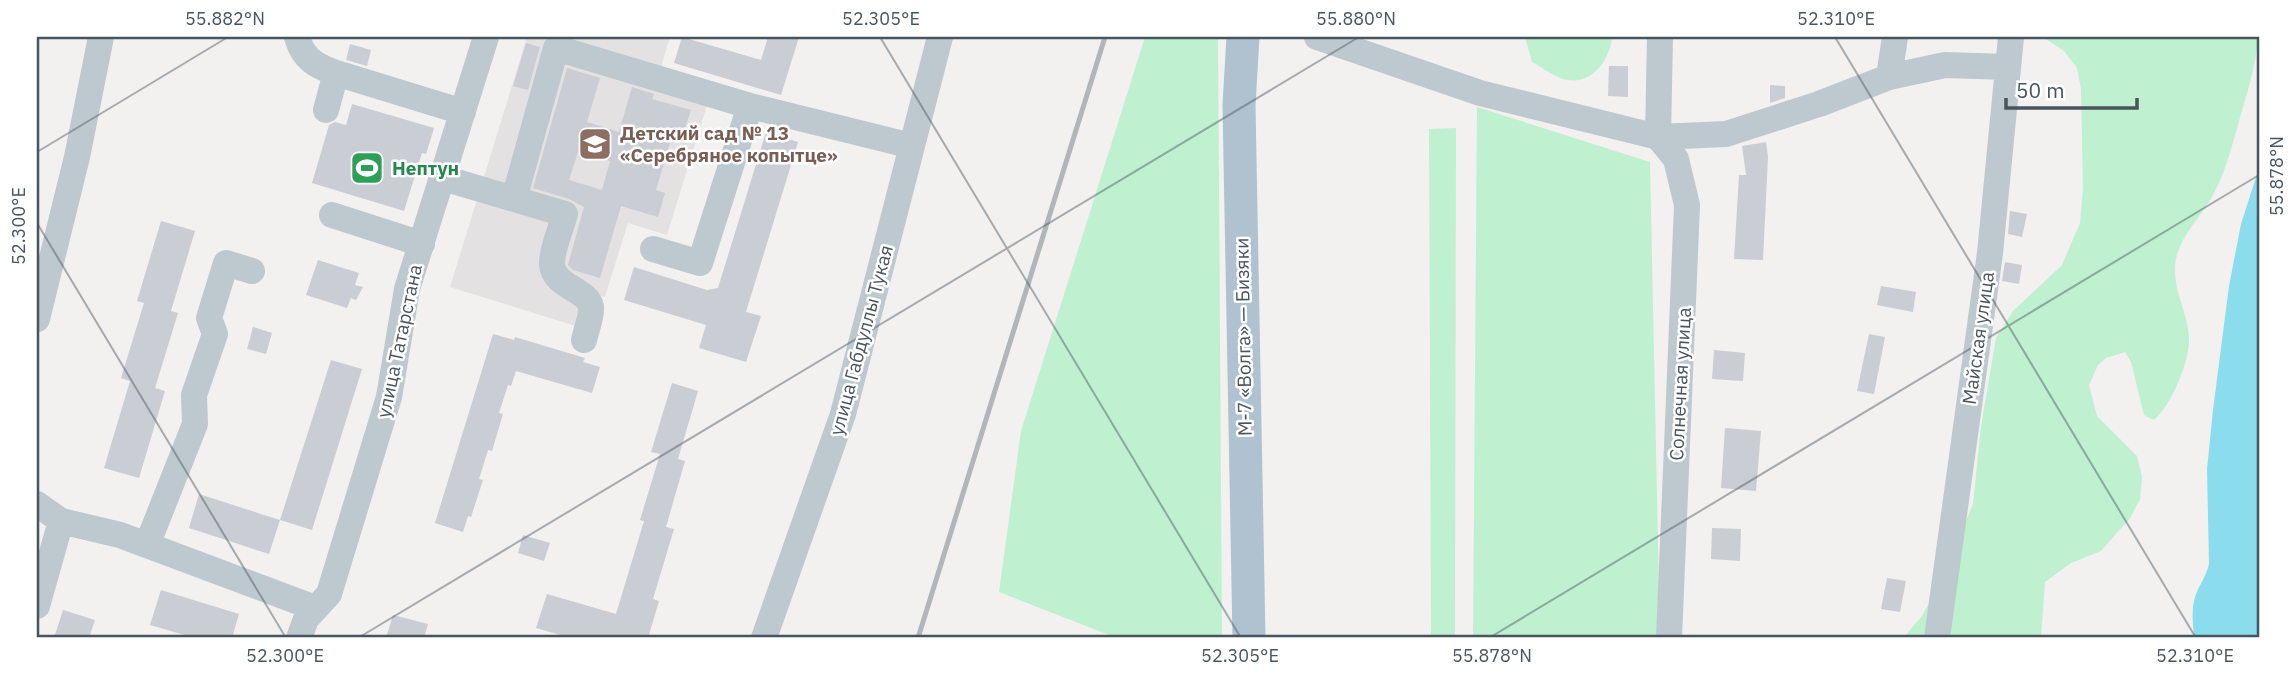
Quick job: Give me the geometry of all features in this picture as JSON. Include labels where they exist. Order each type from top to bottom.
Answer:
[{"type":"main road","name":"М-7 «Волга» — Бизяки","points":[[1243,37],[1239,105],[1249,638]]},
{"type":"street","points":[[37,318],[77,157],[101,37]]},
{"type":"street","points":[[297,37],[307,59],[315,65],[463,112]]},
{"type":"street","name":"улица Татарстана","points":[[299,638],[306,619],[329,594],[389,397],[407,289],[486,37]]},
{"type":"street","name":"улица Габдуллы Тукая","points":[[764,638],[843,414],[940,37]]},
{"type":"street","points":[[1317,37],[1480,93],[1658,137],[1726,134],[1819,104],[1889,77],[1945,65],[2007,67]]},
{"type":"street","points":[[1658,137],[1660,37]]},
{"type":"street","points":[[1889,77],[1895,37]]},
{"type":"street","name":"Майская улица","points":[[1937,638],[1990,253],[2011,37]]},
{"type":"street","points":[[513,199],[556,48],[750,106],[912,146]]},
{"type":"street","points":[[326,110],[336,73]]},
{"type":"street","points":[[653,249],[700,263],[750,106]]},
{"type":"street","name":"Солнечная улица","points":[[1658,137],[1676,159],[1687,205],[1669,638]]},
{"type":"street","points":[[443,178],[565,214],[552,261],[553,270],[563,284],[589,302],[592,309],[584,340]]},
{"type":"street","points":[[332,215],[422,244]]},
{"type":"street","points":[[146,545],[195,424],[194,395],[215,334],[209,318],[226,263],[252,271]]},
{"type":"street","points":[[37,504],[61,521],[120,536],[315,608]]},
{"type":"street","points":[[37,606],[61,521]]},
{"type":"shaded area","name":"Детский сад № 13 «Серебряное копытце»","points":[[527,37],[670,37],[656,83],[709,99],[667,235],[628,223],[605,297],[587,292],[576,326],[450,287]]},
{"type":"green space","points":[[1145,37],[1218,37],[1222,638],[1117,638],[999,592],[1021,431]]},
{"type":"green space","points":[[1525,37],[1612,37],[1608,54],[1599,68],[1585,78],[1568,80],[1532,62]]},
{"type":"green space","points":[[2043,37],[2258,37],[2250,81],[2224,170],[2213,195],[2185,237],[2177,255],[2176,284],[2189,338],[2183,370],[2173,394],[2154,420],[2144,415],[2131,362],[2125,352],[2106,358],[2098,365],[2089,385],[2097,416],[2137,456],[2142,477],[2140,499],[2130,518],[2101,551],[2071,563],[2045,582],[2041,638],[1903,638],[1922,616],[1938,587],[1973,504],[1981,426],[1996,338],[2013,311],[2062,265],[2080,223],[2083,188],[2081,89],[2077,68],[2064,51]]},
{"type":"green space","points":[[1477,107],[1650,162],[1660,638],[1473,638]]},
{"type":"green space","points":[[1456,128],[1455,638],[1431,638],[1429,129]]},
{"type":"water","points":[[2259,168],[2259,638],[2194,638],[2194,602],[2209,564],[2207,469],[2229,286],[2241,224]]},
{"type":"building","points":[[682,37],[761,60],[768,37],[799,37],[781,95],[674,63]]},
{"type":"building","points":[[526,43],[540,47],[528,90],[513,86]]},
{"type":"building","points":[[350,44],[371,50],[367,66],[346,60]]},
{"type":"building","points":[[1609,66],[1628,66],[1628,97],[1608,96]]},
{"type":"building","points":[[567,68],[600,78],[587,122],[619,132],[632,87],[654,94],[652,99],[691,110],[684,132],[674,129],[656,190],[665,193],[658,217],[621,206],[600,278],[573,270],[568,265],[584,207],[569,199],[533,188]],"holes":[[[578,152],[610,161],[602,190],[569,180]]]},
{"type":"building","points":[[1770,85],[1785,86],[1785,98],[1770,103]]},
{"type":"building","name":"Нептун","points":[[352,104],[434,128],[426,154],[422,153],[404,211],[312,183],[329,125],[335,122],[346,125]]},
{"type":"building","points":[[766,132],[798,142],[746,312],[761,316],[746,362],[699,348],[706,325],[624,300],[634,267],[707,290],[718,288]]},
{"type":"building","points":[[1766,142],[1768,157],[1763,260],[1734,259],[1739,175],[1746,175],[1742,146]]},
{"type":"building","points":[[2010,211],[2027,214],[2022,237],[2008,234]]},
{"type":"building","points":[[161,221],[195,231],[171,311],[178,313],[155,388],[165,391],[139,478],[104,468],[130,381],[121,378],[144,303],[137,301]]},
{"type":"building","points":[[318,260],[359,273],[355,285],[363,287],[356,300],[351,298],[347,308],[306,295]]},
{"type":"building","points":[[2005,262],[2022,265],[2019,284],[2002,281]]},
{"type":"building","points":[[1881,286],[1916,292],[1913,312],[1877,305]]},
{"type":"building","points":[[253,327],[272,333],[266,354],[247,349]]},
{"type":"building","points":[[493,334],[514,340],[515,337],[585,358],[583,362],[600,367],[592,393],[516,371],[511,386],[508,385],[499,413],[503,414],[492,451],[488,450],[479,479],[483,480],[463,532],[435,523]]},
{"type":"building","points":[[1869,334],[1885,337],[1874,394],[1857,391]]},
{"type":"building","points":[[1714,350],[1745,353],[1743,381],[1712,379]]},
{"type":"building","points":[[331,360],[362,369],[312,530],[280,520]]},
{"type":"building","points":[[672,383],[698,391],[678,459],[685,461],[666,527],[674,529],[653,599],[659,601],[648,638],[571,638],[536,628],[547,594],[616,614],[644,521],[640,520],[660,454],[651,452]]},
{"type":"building","points":[[1725,428],[1761,431],[1756,491],[1721,488]]},
{"type":"building","points":[[199,494],[280,520],[269,554],[189,528]]},
{"type":"building","points":[[1712,528],[1741,529],[1740,561],[1711,559]]},
{"type":"building","points":[[523,535],[550,543],[544,561],[518,553]]},
{"type":"building","points":[[1887,578],[1906,581],[1900,612],[1881,609]]},
{"type":"building","points":[[161,590],[239,614],[232,638],[195,638],[150,625]]},
{"type":"building","points":[[63,610],[95,620],[89,638],[54,638]]},
{"type":"building","points":[[393,615],[428,624],[424,638],[386,638]]},
{"type":"railway","points":[[918,638],[1105,37]]},
{"type":"place","name":"Детский сад № 13 «Серебряное копытце»","points":[[595,144]]},
{"type":"place","name":"Нептун","points":[[367,168]]}]
